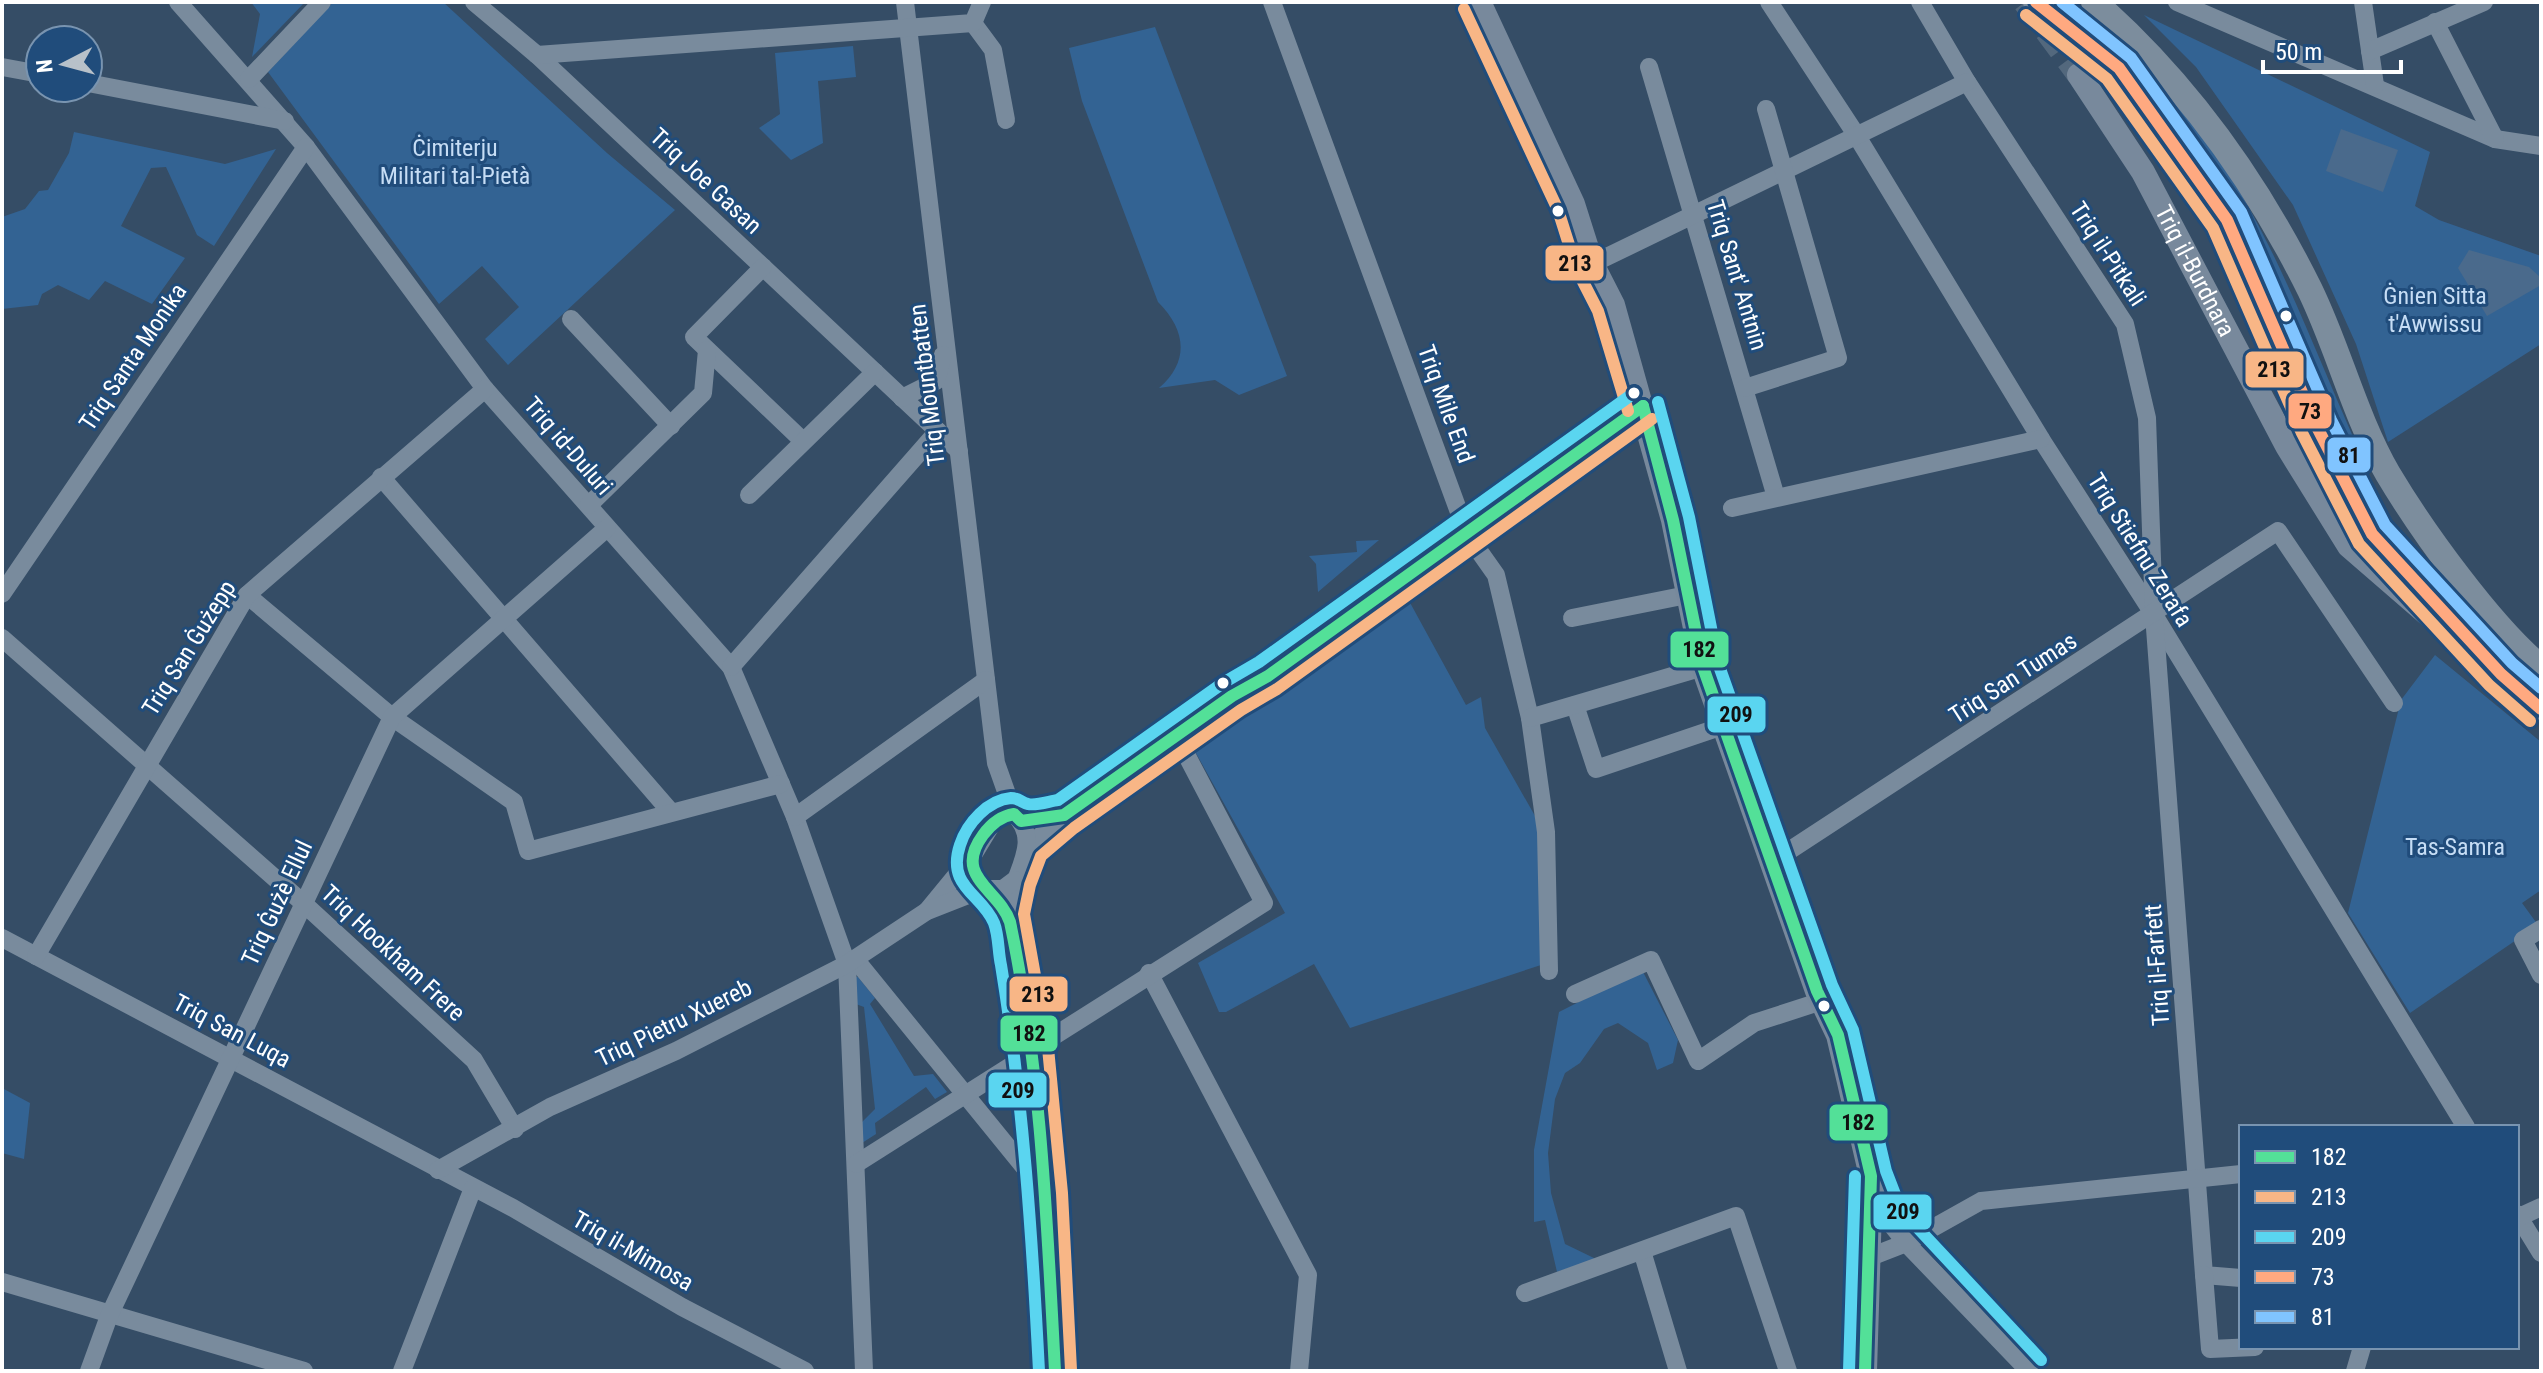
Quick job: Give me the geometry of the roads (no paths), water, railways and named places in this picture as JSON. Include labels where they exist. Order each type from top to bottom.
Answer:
[{"type":"highway","points":[[2036,2],[2119,68],[2227,220],[2317,427],[2372,534],[2501,674],[2541,709]]},
{"type":"highway","points":[[2094,2],[2131,34],[2212,126],[2310,291],[2388,473],[2461,578],[2523,654],[2541,668]]},
{"type":"main road","points":[[1479,2],[1573,204],[1592,264],[1613,305],[1673,520],[1703,667],[1822,1001],[1838,1035],[1871,1176],[1865,1371]]},
{"type":"main road","name":"Triq il-Burdnara","points":[[2079,75],[2143,172],[2287,446],[2349,546],[2416,607],[2501,674]]},
{"type":"street","name":"Triq id-Duluri","points":[[178,2],[306,147],[485,389],[731,667],[795,817],[851,961]]},
{"type":"street","points":[[249,79],[322,2]]},
{"type":"street","name":"Triq Joe Gasan","points":[[474,2],[537,55],[959,451]]},
{"type":"street","name":"Triq Mountbatten","points":[[905,2],[996,763],[993,822]]},
{"type":"street","points":[[973,23],[982,2]]},
{"type":"street","name":"Triq Mile End","points":[[1272,2],[1467,534],[1496,575],[1530,718],[1546,832],[1549,971]]},
{"type":"street","name":"Triq Stiefnu Zerafa","points":[[1769,2],[1855,133],[2041,439],[2154,615],[2465,1125]]},
{"type":"street","name":"Triq il-Pitkali","points":[[1920,2],[1967,82],[2125,324],[2147,418],[2154,615]]},
{"type":"street","points":[[2177,2],[2333,72],[2375,85],[2495,139],[2541,146]]},
{"type":"street","points":[[2363,2],[2375,85]]},
{"type":"street","points":[[2370,51],[2484,2]]},
{"type":"street","points":[[2435,22],[2495,139]]},
{"type":"street","points":[[537,55],[973,23]]},
{"type":"street","points":[[973,23],[993,50],[1006,120]]},
{"type":"street","points":[[2,67],[24,71]]},
{"type":"street","name":"Triq Sant' Antnin","points":[[1649,67],[1776,497]]},
{"type":"street","points":[[1592,264],[1695,216],[1855,133],[1967,82]]},
{"type":"street","points":[[104,86],[285,121]]},
{"type":"street","points":[[1745,388],[1838,358],[1781,171],[1766,109]]},
{"type":"street","name":"Triq Santa Monika","points":[[2,594],[306,147]]},
{"type":"street","points":[[589,505],[703,393],[700,343],[763,267]]},
{"type":"street","points":[[571,319],[671,426]]},
{"type":"street","points":[[700,343],[803,441]]},
{"type":"street","points":[[902,398],[936,381],[946,346]]},
{"type":"street","points":[[749,495],[875,372]]},
{"type":"street","name":"Triq San Ġużepp","points":[[36,956],[144,766],[247,595],[485,389]]},
{"type":"street","points":[[1028,847],[1064,815],[1467,534],[1643,406]]},
{"type":"street","points":[[731,667],[938,431]]},
{"type":"street","points":[[1732,508],[2041,439]]},
{"type":"street","points":[[381,477],[670,811]]},
{"type":"street","name":"Triq Ġużè Ellul","points":[[89,1371],[109,1316],[392,717],[607,528]]},
{"type":"street","name":"Triq San Tumas","points":[[1772,862],[2154,615],[2278,531],[2394,703]]},
{"type":"street","points":[[247,595],[392,717],[514,802],[528,851],[781,784]]},
{"type":"street","points":[[1572,618],[1687,595]]},
{"type":"street","name":"Triq il-Farfett","points":[[2154,615],[2210,1349],[2239,1348]]},
{"type":"street","name":"Triq Hookham Frere","points":[[2,638],[302,902],[474,1060],[515,1129]]},
{"type":"street","points":[[1530,718],[1703,667]]},
{"type":"street","points":[[795,817],[986,680]]},
{"type":"street","points":[[1575,705],[1596,769],[1723,726]]},
{"type":"street","points":[[1032,1050],[1149,973],[1264,903],[1177,737]]},
{"type":"street","name":"Triq Mountbatten","points":[[996,763],[1018,818]]},
{"type":"street","points":[[1008,914],[975,879],[973,855],[993,822],[1004,814],[1018,818],[1064,815]]},
{"type":"street","points":[[1018,818],[1029,831],[1028,847],[1015,880],[1008,914],[1032,1050],[1046,1194],[1055,1371]]},
{"type":"street","name":"Triq Pietru Xuereb","points":[[927,911],[973,855]]},
{"type":"street","points":[[983,889],[1003,889],[1015,880]]},
{"type":"street","name":"Triq Pietru Xuereb","points":[[438,1170],[550,1107],[676,1051],[851,961],[927,911],[983,889]]},
{"type":"street","points":[[2541,929],[2523,940],[2541,975]]},
{"type":"street","name":"Triq San Luqa","points":[[2,938],[438,1170]]},
{"type":"street","points":[[1575,994],[1651,960],[1698,1061],[1754,1023],[1822,1001]]},
{"type":"street","points":[[851,961],[1046,1194]]},
{"type":"street","points":[[851,961],[864,1371]]},
{"type":"street","points":[[1149,973],[1308,1275],[1299,1371]]},
{"type":"street","points":[[856,1164],[1009,1067]]},
{"type":"street","name":"Triq il-Mimosa","points":[[438,1170],[682,1307],[805,1371]]},
{"type":"street","points":[[1870,1257],[1906,1243],[1981,1201],[2239,1174]]},
{"type":"street","points":[[1871,1176],[1887,1219],[1906,1243],[2029,1371]]},
{"type":"street","points":[[402,1371],[473,1188]]},
{"type":"street","points":[[2519,1216],[2541,1207]]},
{"type":"street","points":[[1525,1293],[1736,1216],[1788,1371]]},
{"type":"street","points":[[2519,1218],[2541,1253]]},
{"type":"street","points":[[1642,1251],[1678,1371]]},
{"type":"street","points":[[2204,1275],[2239,1278]]},
{"type":"street","points":[[2,1282],[304,1371]]},
{"type":"street","points":[[2355,1371],[2361,1349]]},
{"type":"tunnel","points":[[2025,2],[2079,75]]},
{"type":"park label","name":"Ċimiterju Militari tal-Pietà","points":[[455,162]]},
{"type":"park label","name":"Ġnien Sitta t'Awwissu","points":[[2435,310]]},
{"type":"park label","name":"Tas-Samra","points":[[2455,847]]}]
